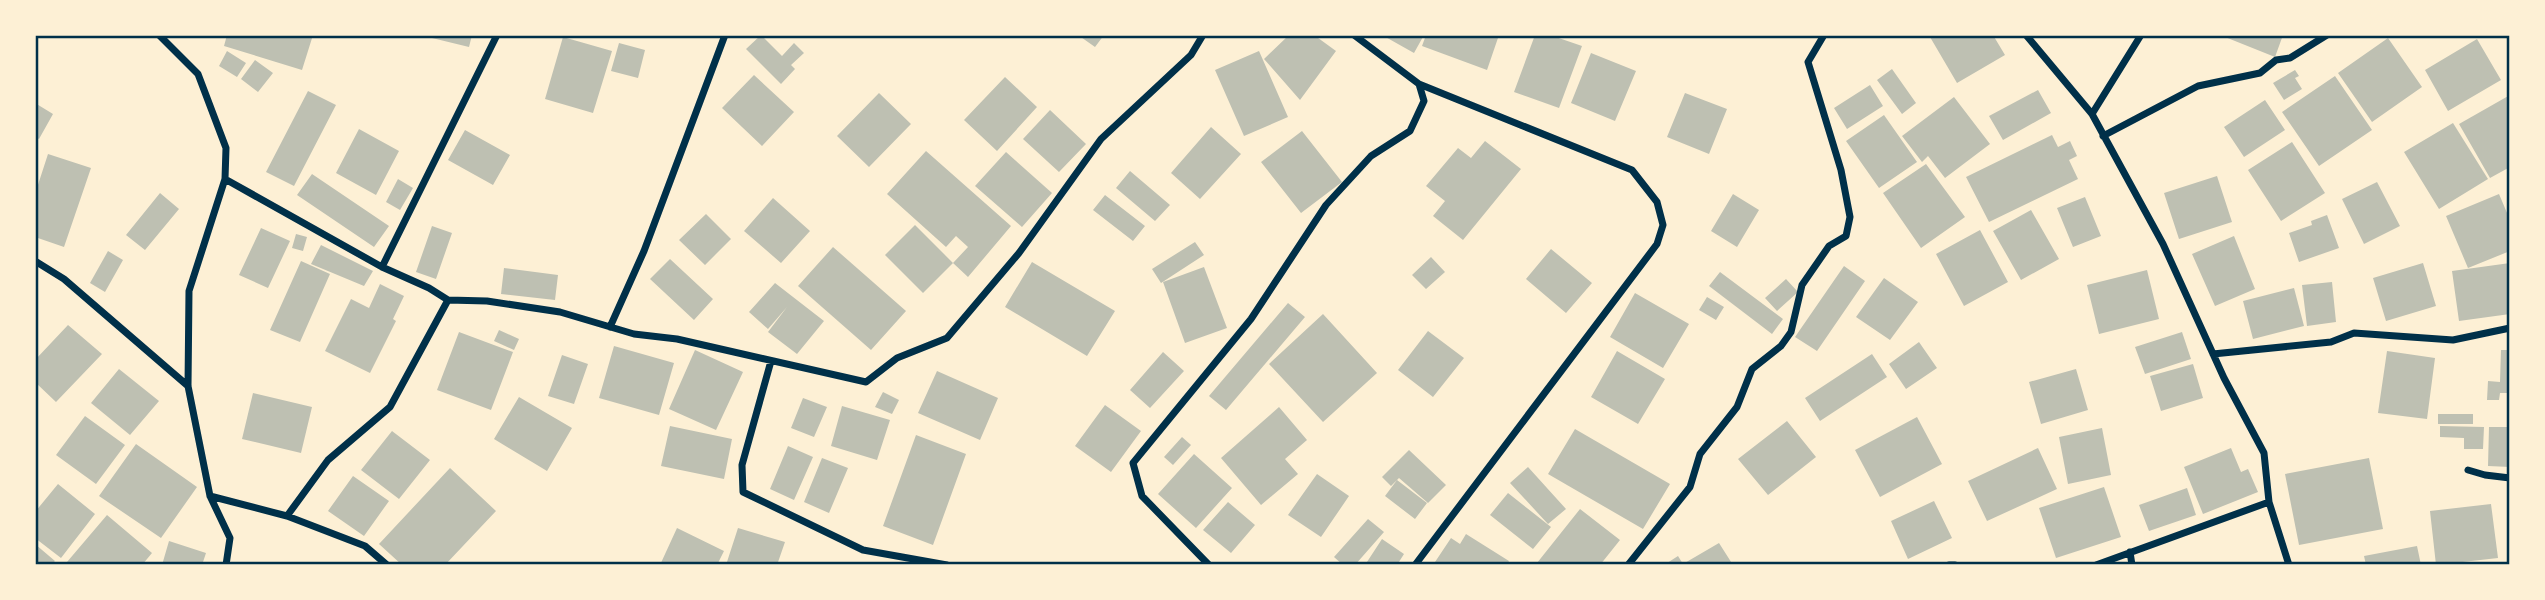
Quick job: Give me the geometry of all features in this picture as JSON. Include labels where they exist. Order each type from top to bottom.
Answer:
[{"type":"street","points":[[159,35],[198,74],[226,148],[225,179],[189,291],[188,386],[210,496],[230,538],[226,565]]},
{"type":"street","points":[[382,267],[497,35]]},
{"type":"street","points":[[610,327],[644,251],[725,35]]},
{"type":"street","points":[[225,179],[382,267],[429,288],[448,300],[487,301],[560,312],[610,327],[866,382],[897,358],[947,338],[1019,253],[1101,139],[1191,55],[1203,35]]},
{"type":"street","points":[[1354,35],[1419,84],[1632,170],[1657,202],[1663,225],[1657,244],[1415,565]]},
{"type":"street","points":[[1628,565],[1690,487],[1700,454],[1737,407],[1752,369],[1781,346],[1791,332],[1802,285],[1829,246],[1846,236],[1850,218],[1841,170],[1808,62],[1824,35]]},
{"type":"street","points":[[2026,35],[2092,114],[2163,244],[2213,354],[2264,453],[2269,502],[2289,565]]},
{"type":"street","points":[[2092,114],[2141,35]]},
{"type":"street","points":[[2103,136],[2198,86],[2260,73],[2276,60],[2290,58],[2327,35]]},
{"type":"street","points":[[1209,565],[1142,496],[1133,463],[1251,319],[1326,205],[1371,156],[1410,131],[1424,101],[1419,84]]},
{"type":"street","points":[[35,261],[64,279],[188,386]]},
{"type":"street","points":[[288,516],[328,460],[390,407],[448,300]]},
{"type":"street","points":[[2213,354],[2331,342],[2354,333],[2453,341],[2510,328]]},
{"type":"street","points":[[771,361],[742,465],[743,492],[863,550],[947,565]]},
{"type":"street","points":[[2468,470],[2510,478]]},
{"type":"street","points":[[210,496],[288,516],[365,546],[387,565]]},
{"type":"street","points":[[2096,565],[2269,502]]},
{"type":"street","points":[[2130,552],[2132,565]]},
{"type":"street","points":[[1949,565],[1955,565]]},
{"type":"building","points":[[227,35],[313,35],[302,70],[224,46]]},
{"type":"building","points":[[433,35],[472,35],[469,47],[432,38]]},
{"type":"building","points":[[761,35],[782,56],[794,43],[804,53],[791,65],[795,69],[781,84],[746,49]]},
{"type":"building","points":[[1078,35],[1104,35],[1095,47]]},
{"type":"building","points":[[1289,35],[1314,35],[1336,51],[1300,100],[1264,59]]},
{"type":"building","points":[[1382,35],[1424,35],[1414,53]]},
{"type":"building","points":[[1426,35],[1499,35],[1487,70],[1422,46]]},
{"type":"building","points":[[1535,35],[1550,35],[1582,46],[1559,108],[1514,92]]},
{"type":"building","points":[[1993,35],[2005,55],[1957,83],[1930,37]]},
{"type":"building","points":[[2220,35],[2283,35],[2275,57]]},
{"type":"building","points":[[563,37],[612,51],[593,113],[545,99]]},
{"type":"building","points":[[2388,38],[2422,87],[2372,122],[2338,73]]},
{"type":"building","points":[[2477,39],[2501,80],[2448,111],[2425,70]]},
{"type":"building","points":[[619,43],[645,50],[638,78],[611,71]]},
{"type":"building","points":[[227,51],[246,63],[237,77],[219,66]]},
{"type":"building","points":[[1259,51],[1288,117],[1244,136],[1215,70]]},
{"type":"building","points":[[1591,53],[1636,71],[1615,121],[1571,103]]},
{"type":"building","points":[[255,60],[273,73],[258,92],[241,79]]},
{"type":"building","points":[[1892,69],[1916,103],[1902,114],[1877,80]]},
{"type":"building","points":[[2295,70],[2299,76],[2295,78],[2302,89],[2284,100],[2273,83]]},
{"type":"building","points":[[754,75],[794,112],[762,146],[722,108]]},
{"type":"building","points":[[2335,76],[2372,130],[2319,166],[2282,112]]},
{"type":"building","points":[[1005,77],[1037,107],[997,151],[964,120]]},
{"type":"building","points":[[1870,85],[1883,106],[1847,129],[1834,108]]},
{"type":"building","points":[[2038,90],[2051,113],[2003,140],[1989,116]]},
{"type":"building","points":[[308,91],[336,105],[294,186],[266,172]]},
{"type":"building","points":[[879,93],[911,124],[869,167],[837,136]]},
{"type":"building","points":[[1685,93],[1727,109],[1709,154],[1667,137]]},
{"type":"building","points":[[2510,95],[2510,167],[2490,178],[2459,124]]},
{"type":"building","points":[[1954,97],[1990,144],[1945,178],[1928,156],[1922,162],[1902,136]]},
{"type":"building","points":[[2265,100],[2285,130],[2244,157],[2224,127]]},
{"type":"building","points":[[35,103],[53,114],[39,139],[35,137]]},
{"type":"building","points":[[1050,110],[1086,144],[1059,172],[1023,139]]},
{"type":"building","points":[[1884,115],[1917,162],[1879,188],[1846,141]]},
{"type":"building","points":[[2453,123],[2488,179],[2439,209],[2404,152]]},
{"type":"building","points":[[1211,127],[1241,154],[1200,199],[1171,173]]},
{"type":"building","points":[[359,129],[399,151],[376,195],[336,173]]},
{"type":"building","points":[[465,130],[510,155],[493,185],[448,160]]},
{"type":"building","points":[[1302,131],[1342,182],[1301,213],[1261,162]]},
{"type":"building","points":[[2052,135],[2058,147],[2070,141],[2077,156],[2069,160],[2078,179],[1989,222],[1966,177]]},
{"type":"building","points":[[1485,141],[1521,169],[1463,240],[1433,216],[1445,201],[1426,186],[1458,148],[1471,158]]},
{"type":"building","points":[[2292,142],[2325,193],[2281,221],[2248,170]]},
{"type":"building","points":[[926,151],[1011,226],[968,277],[953,263],[968,247],[956,236],[946,247],[887,194]]},
{"type":"building","points":[[1006,152],[1052,193],[1022,227],[975,186]]},
{"type":"building","points":[[48,154],[91,168],[64,247],[35,237],[35,194]]},
{"type":"building","points":[[1926,164],[1965,217],[1921,248],[1883,193]]},
{"type":"building","points":[[1130,171],[1170,205],[1155,221],[1116,188]]},
{"type":"building","points":[[312,174],[389,226],[374,247],[297,195]]},
{"type":"building","points":[[2217,176],[2232,222],[2179,239],[2164,193]]},
{"type":"building","points":[[398,179],[413,188],[400,210],[386,202]]},
{"type":"building","points":[[2377,182],[2400,226],[2364,244],[2342,199]]},
{"type":"building","points":[[160,193],[179,209],[145,250],[126,235]]},
{"type":"building","points":[[1733,194],[1759,210],[1737,247],[1711,231]]},
{"type":"building","points":[[2499,194],[2510,220],[2510,251],[2468,268],[2446,216]]},
{"type":"building","points":[[1105,195],[1145,226],[1133,241],[1093,210]]},
{"type":"building","points":[[2085,197],[2101,236],[2073,247],[2057,208]]},
{"type":"building","points":[[773,198],[810,231],[781,263],[744,231]]},
{"type":"building","points":[[2031,210],[2059,259],[2021,280],[1993,231]]},
{"type":"building","points":[[706,214],[731,239],[705,265],[679,240]]},
{"type":"building","points":[[2327,215],[2339,248],[2299,262],[2289,233],[2312,225],[2311,221]]},
{"type":"building","points":[[915,225],[953,263],[923,293],[885,255]]},
{"type":"building","points":[[432,226],[452,233],[436,279],[416,272]]},
{"type":"building","points":[[261,228],[290,241],[268,288],[239,275]]},
{"type":"building","points":[[1980,230],[2008,282],[1964,306],[1936,254]]},
{"type":"building","points":[[296,234],[307,237],[303,251],[292,248]]},
{"type":"building","points":[[2234,236],[2255,289],[2215,306],[2192,254]]},
{"type":"building","points":[[1195,242],[1204,255],[1161,283],[1152,269]]},
{"type":"building","points":[[321,245],[373,271],[364,286],[311,264]]},
{"type":"building","points":[[833,247],[906,311],[871,350],[798,286]]},
{"type":"building","points":[[1551,249],[1592,283],[1566,313],[1526,279]]},
{"type":"building","points":[[108,251],[123,260],[105,292],[90,283]]},
{"type":"building","points":[[1431,257],[1445,272],[1426,289],[1412,275]]},
{"type":"building","points":[[670,259],[713,299],[694,320],[650,279]]},
{"type":"building","points":[[301,261],[330,274],[300,342],[270,330]]},
{"type":"building","points":[[1032,262],[1115,311],[1087,356],[1005,307]]},
{"type":"building","points":[[2423,263],[2436,306],[2386,321],[2373,278]]},
{"type":"building","points":[[2510,263],[2510,314],[2459,321],[2452,271]]},
{"type":"building","points":[[1844,266],[1865,281],[1817,351],[1795,337]]},
{"type":"building","points":[[1204,267],[1227,328],[1185,343],[1163,282]]},
{"type":"building","points":[[504,268],[558,275],[555,300],[501,294]]},
{"type":"building","points":[[2147,270],[2159,319],[2099,334],[2087,285]]},
{"type":"building","points":[[1720,272],[1783,319],[1772,334],[1709,286]]},
{"type":"building","points":[[1884,278],[1918,302],[1890,340],[1856,317]]},
{"type":"building","points":[[1786,279],[1798,292],[1777,311],[1765,298]]},
{"type":"building","points":[[2332,282],[2336,322],[2307,326],[2302,285]]},
{"type":"building","points":[[775,283],[824,321],[797,354],[768,332],[787,307],[768,329],[749,312]]},
{"type":"building","points":[[380,284],[404,296],[393,319],[396,321],[370,373],[325,351],[351,299],[369,308]]},
{"type":"building","points":[[2294,288],[2304,326],[2253,339],[2243,301]]},
{"type":"building","points":[[1635,293],[1689,324],[1663,368],[1610,337]]},
{"type":"building","points":[[1707,297],[1724,307],[1716,320],[1699,310]]},
{"type":"building","points":[[1288,303],[1305,317],[1226,410],[1209,396]]},
{"type":"building","points":[[1323,314],[1377,373],[1323,422],[1269,364]]},
{"type":"building","points":[[68,325],[102,354],[56,402],[35,382],[35,360]]},
{"type":"building","points":[[499,330],[519,339],[514,350],[494,341]]},
{"type":"building","points":[[1428,331],[1464,358],[1433,397],[1398,370]]},
{"type":"building","points":[[459,332],[513,352],[491,410],[437,390]]},
{"type":"building","points":[[2182,332],[2191,359],[2145,374],[2135,347]]},
{"type":"building","points":[[1919,342],[1937,368],[1906,389],[1889,364]]},
{"type":"building","points":[[614,346],[674,363],[659,415],[599,398]]},
{"type":"building","points":[[695,350],[743,372],[716,430],[669,409]]},
{"type":"building","points":[[2501,350],[2510,350],[2510,393],[2500,393],[2499,400],[2487,400],[2488,381],[2500,382]]},
{"type":"building","points":[[1617,351],[1665,379],[1638,424],[1591,397]]},
{"type":"building","points":[[2387,351],[2435,358],[2427,419],[2378,413]]},
{"type":"building","points":[[1163,352],[1184,371],[1150,408],[1130,390]]},
{"type":"building","points":[[1872,354],[1887,377],[1820,421],[1805,398]]},
{"type":"building","points":[[562,355],[588,364],[574,404],[548,396]]},
{"type":"building","points":[[2193,364],[2203,398],[2161,411],[2150,376]]},
{"type":"building","points":[[119,369],[159,401],[130,435],[91,403]]},
{"type":"building","points":[[2076,369],[2088,410],[2041,424],[2029,382]]},
{"type":"building","points":[[937,371],[998,398],[980,440],[918,413]]},
{"type":"building","points":[[883,392],[899,400],[892,414],[875,407]]},
{"type":"building","points":[[253,393],[312,407],[301,453],[242,439]]},
{"type":"building","points":[[519,397],[572,428],[547,471],[494,439]]},
{"type":"building","points":[[803,398],[827,407],[814,437],[791,428]]},
{"type":"building","points":[[1105,405],[1141,431],[1111,472],[1075,446]]},
{"type":"building","points":[[842,406],[890,420],[877,460],[831,446]]},
{"type":"building","points":[[1279,407],[1307,440],[1285,459],[1298,474],[1261,505],[1221,458]]},
{"type":"building","points":[[2438,414],[2473,414],[2473,424],[2438,424]]},
{"type":"building","points":[[85,416],[125,445],[96,484],[56,455]]},
{"type":"building","points":[[1917,417],[1942,464],[1880,497],[1855,450]]},
{"type":"building","points":[[1787,421],[1816,457],[1768,495],[1738,459]]},
{"type":"building","points":[[670,426],[732,439],[724,479],[661,466]]},
{"type":"building","points":[[2440,426],[2484,427],[2483,449],[2464,449],[2464,438],[2440,437]]},
{"type":"building","points":[[2489,427],[2510,427],[2510,467],[2488,466]]},
{"type":"building","points":[[2102,428],[2111,475],[2068,484],[2059,437]]},
{"type":"building","points":[[1575,429],[1670,484],[1643,529],[1548,474]]},
{"type":"building","points":[[392,431],[430,460],[399,499],[361,470]]},
{"type":"building","points":[[916,435],[966,454],[933,545],[883,526]]},
{"type":"building","points":[[1182,437],[1191,445],[1173,465],[1164,457]]},
{"type":"building","points":[[136,444],[197,487],[161,538],[99,496]]},
{"type":"building","points":[[788,446],[813,457],[794,500],[770,489]]},
{"type":"building","points":[[2038,448],[2057,489],[1987,521],[1968,481]]},
{"type":"building","points":[[2231,448],[2241,472],[2248,469],[2258,492],[2203,514],[2184,467]]},
{"type":"building","points":[[1409,450],[1446,485],[1428,503],[1399,478],[1391,486],[1382,477]]},
{"type":"building","points":[[1194,454],[1232,488],[1196,528],[1158,494]]},
{"type":"building","points":[[822,458],[848,468],[829,513],[804,502]]},
{"type":"building","points":[[2369,458],[2383,529],[2299,545],[2285,474]]},
{"type":"building","points":[[1528,467],[1566,509],[1548,524],[1510,483]]},
{"type":"building","points":[[450,468],[496,511],[445,565],[402,565],[379,544]]},
{"type":"building","points":[[1317,474],[1349,496],[1321,537],[1288,515]]},
{"type":"building","points":[[353,476],[389,501],[364,536],[328,511]]},
{"type":"building","points":[[1397,480],[1427,503],[1415,519],[1385,496]]},
{"type":"building","points":[[58,484],[95,514],[61,558],[35,538],[35,512]]},
{"type":"building","points":[[2104,487],[2121,537],[2056,558],[2039,508]]},
{"type":"building","points":[[2187,488],[2196,515],[2149,531],[2139,505]]},
{"type":"building","points":[[1508,493],[1551,527],[1533,549],[1490,515]]},
{"type":"building","points":[[1934,501],[1952,538],[1908,559],[1891,521]]},
{"type":"building","points":[[1228,502],[1255,525],[1231,553],[1203,530]]},
{"type":"building","points":[[2491,504],[2498,558],[2436,565],[2430,511]]},
{"type":"building","points":[[1580,509],[1620,540],[1600,565],[1539,565],[1537,563]]},
{"type":"building","points":[[107,515],[152,553],[142,565],[71,565],[67,562]]},
{"type":"building","points":[[1368,519],[1384,532],[1355,565],[1343,565],[1334,557]]},
{"type":"building","points":[[677,528],[724,551],[717,565],[660,565]]},
{"type":"building","points":[[738,528],[785,542],[777,565],[726,565]]},
{"type":"building","points":[[1466,534],[1509,561],[1507,565],[1433,565],[1451,538],[1460,544]]},
{"type":"building","points":[[1382,539],[1404,554],[1397,565],[1365,565]]},
{"type":"building","points":[[169,541],[206,553],[202,565],[162,565]]},
{"type":"building","points":[[1719,543],[1733,565],[1664,565],[1678,556],[1683,564]]},
{"type":"building","points":[[35,544],[55,561],[51,565],[35,565]]},
{"type":"building","points":[[2417,546],[2421,565],[2366,565],[2364,556]]}]
